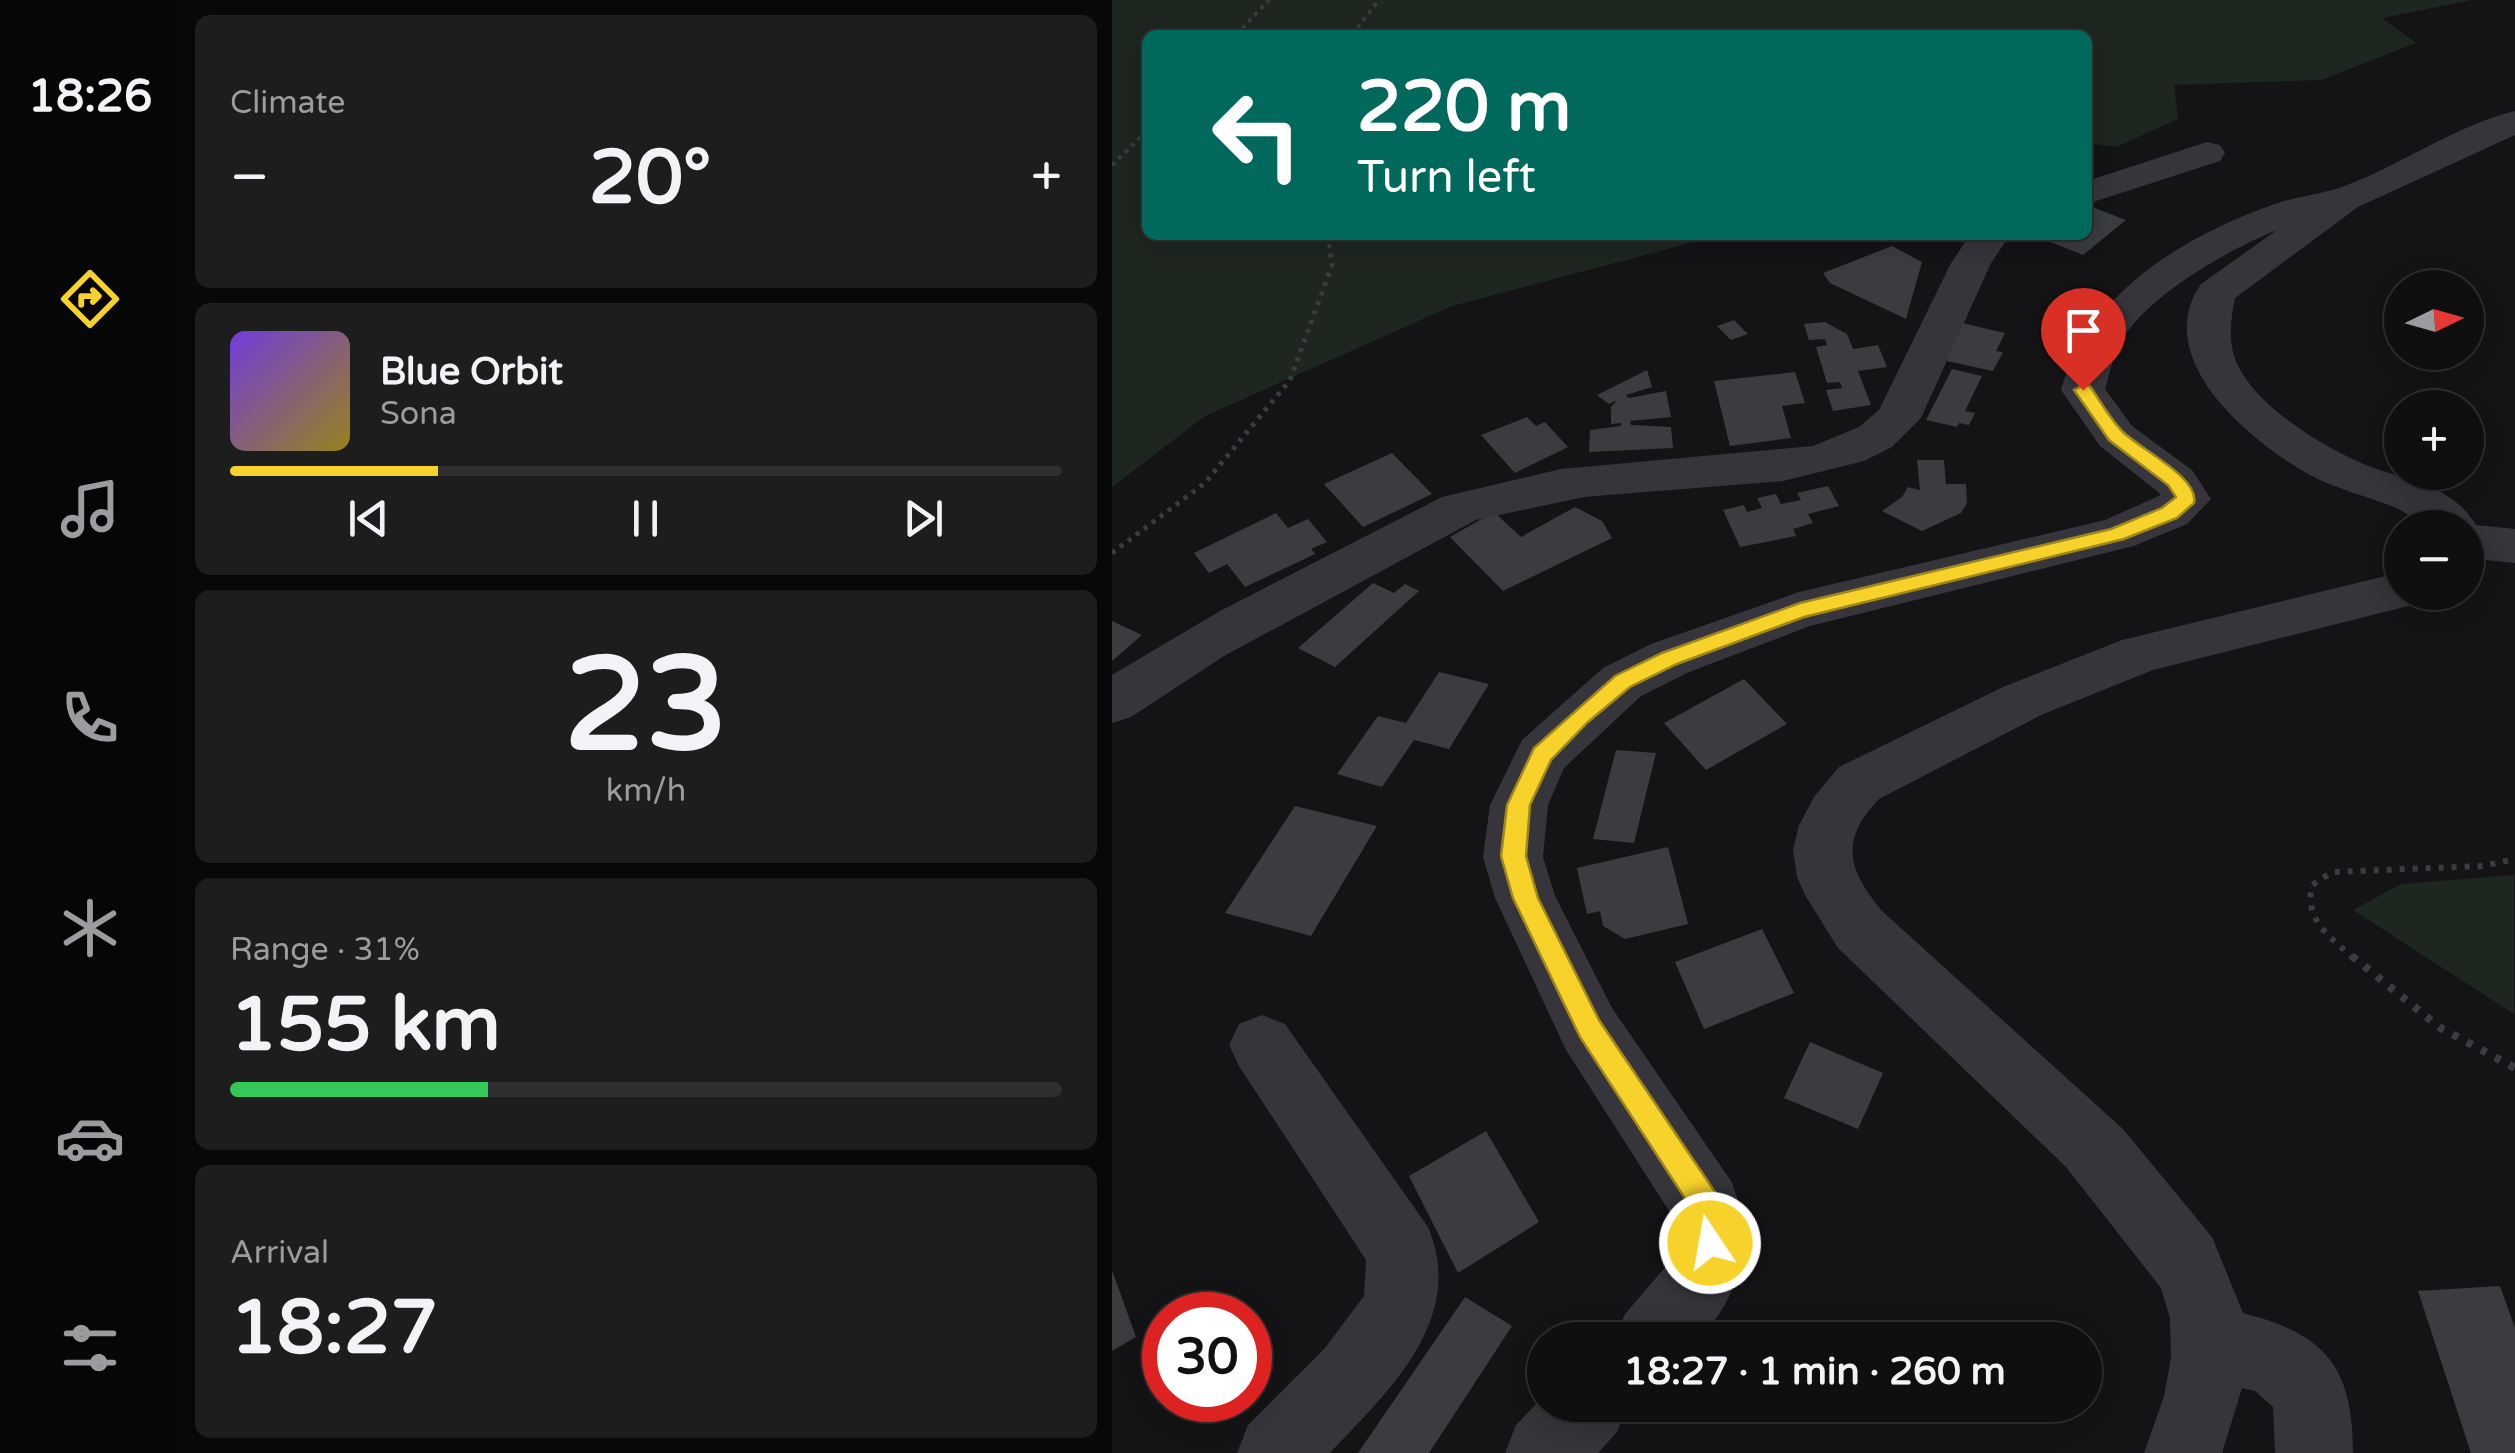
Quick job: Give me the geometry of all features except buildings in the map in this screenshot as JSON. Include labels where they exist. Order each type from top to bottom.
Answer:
[{"type":"street","points":[[2441,510],[2345,474],[2243,406],[2218,366],[2209,341],[2215,292],[2345,199],[2514,121]]},
{"type":"street","points":[[2092,192],[2207,154]]},
{"type":"street","points":[[1666,1322],[1700,1283],[1710,1243],[1706,1205],[1589,1029],[1525,898],[1514,856],[1518,805],[1542,755],[1580,716],[1622,682],[1700,646],[1800,610],[2116,534],[2170,513],[2187,498],[2174,481],[2116,436],[2083,390],[2092,358],[2111,326],[2200,253],[2270,218],[2320,201],[2345,199]]},
{"type":"street","points":[[1112,704],[1146,678],[1298,592],[1468,505],[1564,483],[1804,462],[1852,452],[1882,435],[1898,418],[1976,254],[1986,240]]},
{"type":"street","points":[[2484,543],[2514,546]]},
{"type":"street","points":[[2183,1453],[2205,1390],[2210,1343],[2203,1297],[2184,1256],[2088,1141],[1887,957],[1840,904],[1826,874],[1823,848],[1829,822],[1837,803],[1859,783],[2022,701],[2141,654],[2384,594]]},
{"type":"street","points":[[1262,1045],[1403,1252],[1400,1310],[1352,1375],[1276,1453]]},
{"type":"street","points":[[2210,1343],[2277,1358],[2306,1384],[2316,1431],[2314,1453]]},
{"type":"street","points":[[1544,1453],[1574,1422]]},
{"type":"path","points":[[1241,30],[1269,0]]},
{"type":"path","points":[[1356,30],[1379,0]]},
{"type":"path","points":[[1112,166],[1142,136]]},
{"type":"path","points":[[1112,553],[1204,483],[1290,380],[1332,265],[1329,240]]},
{"type":"path","points":[[2514,859],[2483,866],[2332,872],[2312,885],[2308,904],[2313,919],[2372,975],[2438,1028],[2514,1068]]},
{"type":"shaded area","points":[[1112,0],[2472,0],[2382,18],[2416,43],[2321,80],[2174,85],[2178,119],[2116,147],[2092,144],[2092,30],[1142,30],[1142,240],[1702,240],[1452,306],[1205,416],[1112,487]]},
{"type":"shaded area","points":[[2514,875],[2514,1014],[2353,910],[2401,884]]},
{"type":"route","points":[[1710,1243],[1706,1205],[1589,1029],[1525,898],[1514,856],[1518,805],[1542,755],[1580,716],[1622,682],[1670,658],[1800,610],[2116,534],[2170,513],[2187,498],[2174,481],[2116,436],[2083,390]]}]
